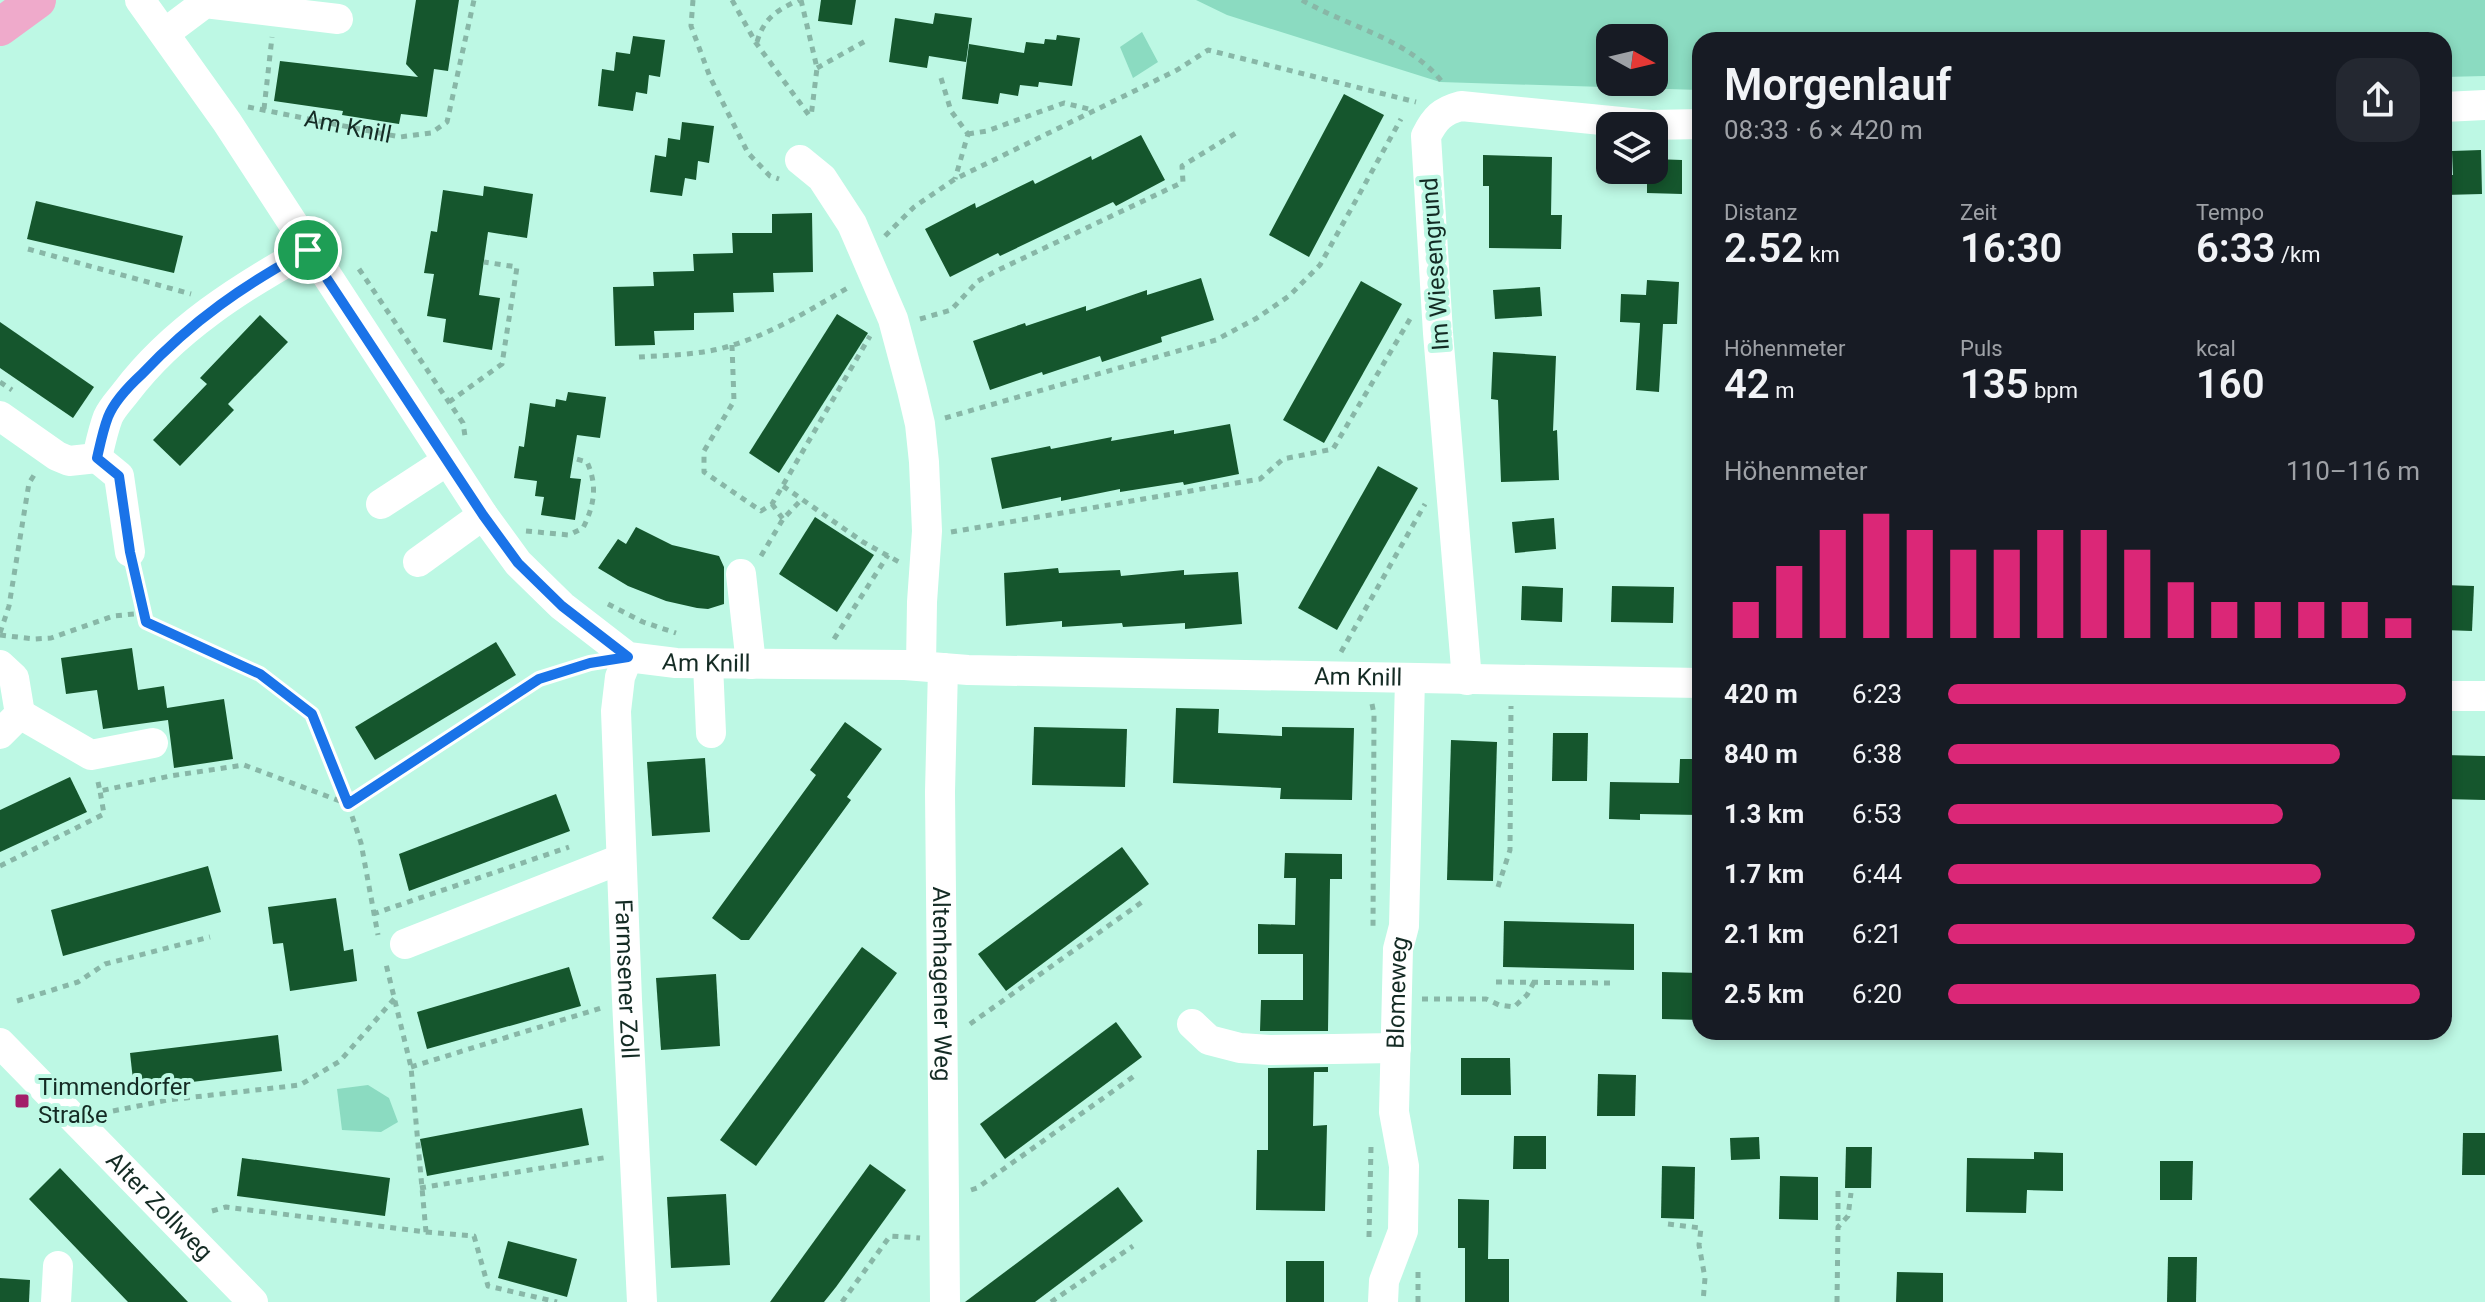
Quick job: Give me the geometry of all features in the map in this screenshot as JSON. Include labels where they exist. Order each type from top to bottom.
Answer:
[{"type":"main road","points":[[0,27],[37,0]]},
{"type":"street","name":"Am Knill","points":[[140,0],[227,122],[308,250],[456,449],[483,515],[518,563],[562,606],[628,657],[732,664],[932,667],[983,671],[1692,683]]},
{"type":"street","points":[[165,33],[205,3],[338,19]]},
{"type":"street","points":[[2452,107],[2485,105]]},
{"type":"street","points":[[1461,106],[1651,125],[1692,124]]},
{"type":"street","name":"Im Wiesengrund","points":[[1461,106],[1446,110],[1434,120],[1426,136],[1438,333],[1467,680]]},
{"type":"street","points":[[800,160],[822,178],[852,224],[893,319],[912,390],[924,462],[927,531],[922,602],[932,667]]},
{"type":"street","points":[[97,458],[109,414],[164,351],[221,302],[308,250]]},
{"type":"street","points":[[0,416],[53,453],[69,461],[97,458],[119,476],[130,552]]},
{"type":"street","points":[[381,504],[456,449]]},
{"type":"street","points":[[418,562],[483,515]]},
{"type":"street","points":[[711,733],[732,664],[745,577]]},
{"type":"street","name":"Farmsener Zoll","points":[[628,657],[620,677],[616,711],[642,1302]]},
{"type":"street","points":[[0,665],[14,678],[10,724],[91,755],[153,743]]},
{"type":"street","name":"Altenhagener Weg","points":[[932,667],[940,808],[945,1302]]},
{"type":"street","name":"Blomeweg","points":[[1383,1302],[1384,1281],[1403,1231],[1404,1166],[1394,1112],[1398,949],[1404,926],[1410,679]]},
{"type":"street","points":[[2452,696],[2485,696]]},
{"type":"street","points":[[390,947],[621,859]]},
{"type":"street","points":[[1192,1024],[1209,1040],[1240,1048],[1396,1048]]},
{"type":"street","name":"Alter Zollweg","points":[[0,1043],[253,1302]]},
{"type":"street","points":[[56,1302],[58,1266]]},
{"type":"path","name":"Am Knill","points":[[256,119],[248,107],[400,137],[431,133],[447,122],[474,0]]},
{"type":"path","points":[[693,0],[691,26],[710,77],[748,153],[770,176]]},
{"type":"path","points":[[732,0],[756,43],[811,118],[817,68],[800,0],[776,11],[762,26],[756,43]]},
{"type":"path","points":[[1302,0],[1403,47],[1433,69],[1461,106]]},
{"type":"path","points":[[264,109],[274,11]]},
{"type":"path","points":[[817,68],[869,39]]},
{"type":"path","points":[[879,243],[914,207],[955,179],[1177,70],[1208,50],[1422,103]]},
{"type":"path","points":[[941,78],[951,111],[968,134]]},
{"type":"path","points":[[932,421],[1216,340],[1257,318],[1289,296],[1320,265],[1412,100]]},
{"type":"path","points":[[968,134],[987,131],[1064,103],[1093,110]]},
{"type":"path","points":[[912,322],[951,310],[978,281],[994,272],[1183,182],[1182,166],[1236,133]]},
{"type":"path","points":[[955,179],[968,134]]},
{"type":"path","points":[[28,249],[204,297]]},
{"type":"path","points":[[449,402],[502,364],[517,267],[484,262]]},
{"type":"path","points":[[357,266],[463,423],[456,449]]},
{"type":"path","points":[[639,357],[688,354],[732,345],[796,319],[856,283]]},
{"type":"path","points":[[941,534],[1260,479],[1283,459],[1333,449],[1412,315]]},
{"type":"path","points":[[732,345],[734,401],[704,451],[704,472],[761,511],[772,504],[868,337],[876,331]]},
{"type":"path","points":[[53,453],[29,483],[9,606],[0,634],[51,638],[113,616],[144,613]]},
{"type":"path","points":[[532,541],[523,531],[569,535],[583,528],[594,502],[592,472],[587,462],[573,458]]},
{"type":"path","points":[[783,486],[863,542],[900,562]]},
{"type":"path","points":[[745,577],[783,519],[802,499]]},
{"type":"path","points":[[1341,653],[1427,499]]},
{"type":"path","points":[[772,504],[783,519]]},
{"type":"path","points":[[130,552],[146,622],[260,674],[312,714],[361,843],[373,914],[390,947],[395,997],[411,1067],[426,1232]]},
{"type":"path","points":[[844,643],[831,643],[888,555]]},
{"type":"path","points":[[607,603],[643,622],[685,635]]},
{"type":"path","points":[[348,804],[539,679],[590,663],[628,657]]},
{"type":"path","points":[[1498,887],[1510,850],[1512,697]]},
{"type":"path","points":[[170,776],[244,765],[348,804]]},
{"type":"path","points":[[0,866],[104,814],[100,791]]},
{"type":"path","points":[[373,914],[575,845]]},
{"type":"path","points":[[960,1030],[1142,902]]},
{"type":"path","points":[[17,1001],[78,982],[105,964],[210,937]]},
{"type":"path","points":[[1496,982],[1611,983]]},
{"type":"path","points":[[1421,999],[1486,999],[1514,1007],[1527,995],[1534,982]]},
{"type":"path","points":[[113,1111],[168,1100],[300,1085],[340,1061],[395,997]]},
{"type":"path","points":[[411,1067],[612,1005]]},
{"type":"path","points":[[962,1193],[977,1188],[1137,1074]]},
{"type":"path","points":[[420,1188],[619,1155]]},
{"type":"path","points":[[1837,1302],[1838,1191]]},
{"type":"path","points":[[1838,1227],[1848,1216],[1851,1193]]},
{"type":"path","points":[[212,1211],[226,1207],[474,1236],[488,1286],[557,1302]]},
{"type":"path","points":[[1668,1224],[1701,1228],[1699,1245],[1705,1278],[1703,1302]]},
{"type":"path","points":[[842,1302],[890,1236],[928,1238]]},
{"type":"path","points":[[1051,1302],[1133,1246]]},
{"type":"green space","points":[[1196,0],[2485,0],[2485,76],[2452,77],[2452,32],[1692,32],[1692,90],[1668,89],[1668,24],[1596,24],[1596,87],[1440,82],[1227,15]]},
{"type":"green space","points":[[1142,32],[1158,62],[1133,78],[1120,47]]},
{"type":"green space","points":[[368,1085],[389,1098],[398,1122],[381,1132],[342,1130],[337,1089]]},
{"type":"building","points":[[416,0],[459,0],[448,71],[434,69],[427,117],[401,114],[399,124],[342,115],[343,111],[274,101],[280,61],[418,77],[406,64]]},
{"type":"building","points":[[821,0],[856,0],[852,25],[818,21]]},
{"type":"building","points":[[935,13],[972,18],[966,62],[929,56],[927,68],[889,62],[895,18],[933,24]]},
{"type":"building","points":[[1057,35],[1080,38],[1072,86],[1039,82],[1038,87],[1020,85],[1018,96],[1000,93],[998,104],[962,99],[969,44],[1024,53],[1026,42],[1044,44],[1045,39],[1056,40]]},
{"type":"building","points":[[633,36],[665,40],[660,77],[649,75],[647,94],[636,92],[633,111],[598,106],[602,69],[614,71],[616,52],[630,54]]},
{"type":"building","points":[[1344,94],[1384,115],[1309,257],[1269,235]]},
{"type":"building","points":[[682,122],[714,126],[709,163],[698,161],[696,180],[685,178],[682,196],[650,192],[655,155],[666,157],[668,138],[680,140]]},
{"type":"building","points":[[1141,135],[1165,180],[1116,206],[1113,202],[950,277],[925,229],[975,203],[976,208],[1033,180],[1035,184]]},
{"type":"building","points":[[2481,150],[2482,194],[2452,195],[2452,151]]},
{"type":"building","points":[[1483,155],[1552,157],[1551,215],[1562,215],[1561,249],[1489,248],[1489,186],[1483,186]]},
{"type":"building","points":[[1668,160],[1682,160],[1682,194],[1647,193],[1647,184],[1668,184]]},
{"type":"building","points":[[484,186],[533,194],[527,238],[488,232],[479,295],[500,298],[492,350],[443,342],[446,319],[427,316],[434,274],[424,273],[431,231],[437,232],[443,190],[483,196]]},
{"type":"building","points":[[36,201],[183,236],[174,273],[27,239]]},
{"type":"building","points":[[812,213],[813,272],[773,273],[774,292],[733,293],[734,312],[694,313],[694,330],[654,331],[655,345],[615,346],[613,287],[654,286],[653,272],[694,271],[693,254],[733,253],[732,233],[772,233],[772,214]]},
{"type":"building","points":[[1201,278],[1214,320],[1161,337],[1162,342],[1102,362],[1100,356],[990,390],[973,341],[1086,306],[1086,311],[1147,290],[1147,295]]},
{"type":"building","points":[[1647,280],[1679,282],[1677,324],[1663,324],[1659,392],[1636,390],[1640,323],[1620,322],[1621,294],[1646,295]]},
{"type":"building","points":[[1361,281],[1402,304],[1324,443],[1283,420]]},
{"type":"building","points":[[1540,287],[1542,316],[1495,319],[1493,290]]},
{"type":"building","points":[[837,314],[868,333],[779,473],[749,453]]},
{"type":"building","points":[[260,315],[288,342],[228,404],[234,410],[180,466],[153,440],[207,384],[200,378]]},
{"type":"building","points":[[0,322],[94,387],[73,418],[0,368]]},
{"type":"building","points":[[1493,352],[1556,356],[1553,431],[1557,430],[1559,480],[1501,482],[1498,400],[1491,399]]},
{"type":"building","points":[[568,392],[606,397],[600,438],[577,435],[570,478],[581,479],[575,520],[541,515],[544,497],[535,496],[537,481],[514,478],[519,446],[524,447],[530,403],[555,407],[556,399],[566,401]]},
{"type":"building","points":[[1230,424],[1239,474],[1184,485],[1183,482],[1120,492],[1120,489],[1061,501],[1061,497],[1002,509],[991,458],[1112,437],[1111,441]]},
{"type":"building","points":[[1378,466],[1418,488],[1337,630],[1298,608]]},
{"type":"building","points":[[815,517],[874,555],[837,612],[779,574]]},
{"type":"building","points":[[1554,518],[1556,549],[1515,553],[1512,522]]},
{"type":"building","points":[[636,527],[672,545],[719,556],[724,567],[724,604],[708,609],[666,601],[628,586],[598,568],[618,539],[626,544]]},
{"type":"building","points":[[1058,568],[1059,573],[1120,570],[1121,576],[1184,570],[1184,575],[1238,572],[1242,624],[1185,629],[1185,623],[1062,627],[1062,621],[1006,626],[1004,573]]},
{"type":"building","points":[[2452,585],[2474,586],[2472,631],[2452,630]]},
{"type":"building","points":[[1522,586],[1563,588],[1562,622],[1521,620]]},
{"type":"building","points":[[1612,586],[1674,587],[1673,623],[1611,622]]},
{"type":"building","points":[[496,642],[516,675],[375,760],[355,727]]},
{"type":"building","points":[[132,648],[138,690],[164,686],[167,708],[224,699],[233,759],[174,768],[168,720],[103,729],[97,690],[66,694],[61,658]]},
{"type":"building","points":[[1176,708],[1219,709],[1218,733],[1282,736],[1282,727],[1354,728],[1352,800],[1280,799],[1281,788],[1173,783]]},
{"type":"building","points":[[845,722],[882,749],[847,797],[851,800],[749,940],[741,940],[712,918],[816,775],[810,770]]},
{"type":"building","points":[[1034,727],[1127,729],[1125,787],[1032,785]]},
{"type":"building","points":[[1553,733],[1588,733],[1587,781],[1552,781]]},
{"type":"building","points":[[1451,740],[1497,742],[1493,881],[1447,880]]},
{"type":"building","points":[[2452,755],[2485,756],[2485,800],[2452,799]]},
{"type":"building","points":[[705,758],[710,832],[652,836],[647,762]]},
{"type":"building","points":[[1680,759],[1692,759],[1692,815],[1640,814],[1640,820],[1609,819],[1610,782],[1679,783]]},
{"type":"building","points":[[70,777],[87,812],[0,852],[0,810]]},
{"type":"building","points":[[556,794],[570,831],[409,891],[399,854]]},
{"type":"building","points":[[1122,847],[1149,884],[1006,991],[978,954]]},
{"type":"building","points":[[1285,853],[1342,854],[1342,879],[1330,879],[1328,1031],[1260,1031],[1261,1000],[1303,1000],[1303,954],[1258,954],[1258,924],[1295,925],[1296,878],[1284,878]]},
{"type":"building","points":[[208,866],[221,912],[63,956],[51,910]]},
{"type":"building","points":[[336,898],[344,951],[353,949],[357,981],[290,991],[283,943],[273,944],[268,907]]},
{"type":"building","points":[[1504,921],[1634,924],[1634,970],[1503,967]]},
{"type":"building","points":[[862,947],[897,973],[756,1166],[720,1140]]},
{"type":"building","points":[[569,967],[581,1006],[427,1049],[417,1012]]},
{"type":"building","points":[[1662,972],[1692,973],[1692,1020],[1662,1019]]},
{"type":"building","points":[[716,974],[720,1046],[661,1050],[656,978]]},
{"type":"building","points":[[1116,1022],[1142,1057],[1005,1159],[980,1124]]},
{"type":"building","points":[[278,1035],[282,1071],[134,1089],[130,1053]]},
{"type":"building","points":[[1461,1058],[1510,1058],[1511,1095],[1461,1095]]},
{"type":"building","points":[[1328,1067],[1328,1072],[1314,1072],[1313,1126],[1327,1125],[1325,1211],[1256,1210],[1257,1150],[1268,1150],[1268,1068]]},
{"type":"building","points":[[1598,1074],[1636,1075],[1635,1116],[1597,1116]]},
{"type":"building","points":[[582,1108],[589,1145],[427,1176],[420,1139]]},
{"type":"building","points":[[2463,1133],[2485,1133],[2485,1175],[2462,1175]]},
{"type":"building","points":[[1514,1136],[1546,1136],[1546,1169],[1513,1169]]},
{"type":"building","points":[[1759,1137],[1760,1159],[1731,1160],[1730,1138]]},
{"type":"building","points":[[1846,1147],[1872,1147],[1871,1188],[1845,1188]]},
{"type":"building","points":[[2034,1152],[2063,1153],[2063,1191],[2027,1190],[2026,1213],[1966,1212],[1967,1158],[2034,1159]]},
{"type":"building","points":[[242,1158],[390,1178],[385,1216],[237,1196]]},
{"type":"building","points":[[2160,1161],[2193,1161],[2192,1200],[2160,1200]]},
{"type":"building","points":[[870,1164],[906,1190],[836,1287],[824,1302],[770,1302]]},
{"type":"building","points":[[1662,1166],[1695,1167],[1694,1219],[1661,1218]]},
{"type":"building","points":[[60,1168],[188,1302],[128,1302],[29,1199]]},
{"type":"building","points":[[1780,1176],[1818,1177],[1818,1220],[1779,1219]]},
{"type":"building","points":[[1118,1187],[1143,1221],[1035,1302],[965,1302]]},
{"type":"building","points":[[726,1194],[730,1265],[671,1268],[667,1197]]},
{"type":"building","points":[[1458,1199],[1489,1200],[1488,1259],[1509,1259],[1509,1302],[1465,1302],[1465,1248],[1458,1248]]},
{"type":"building","points":[[508,1241],[577,1259],[567,1297],[498,1278]]},
{"type":"building","points":[[2168,1257],[2197,1257],[2196,1302],[2167,1302]]},
{"type":"building","points":[[1286,1261],[1324,1261],[1324,1302],[1286,1302]]},
{"type":"building","points":[[1897,1272],[1943,1273],[1943,1302],[1896,1302]]},
{"type":"building","points":[[0,1278],[30,1280],[29,1302],[0,1302]]},
{"type":"place","name":"Timmendorfer Straße","points":[[22,1101]]},
{"type":"route","points":[[308,250],[518,563],[562,606],[628,657],[590,663],[539,679],[348,804],[312,714],[260,674],[146,622],[130,552],[119,476],[97,458],[109,414],[164,351],[221,302],[308,250]]}]
